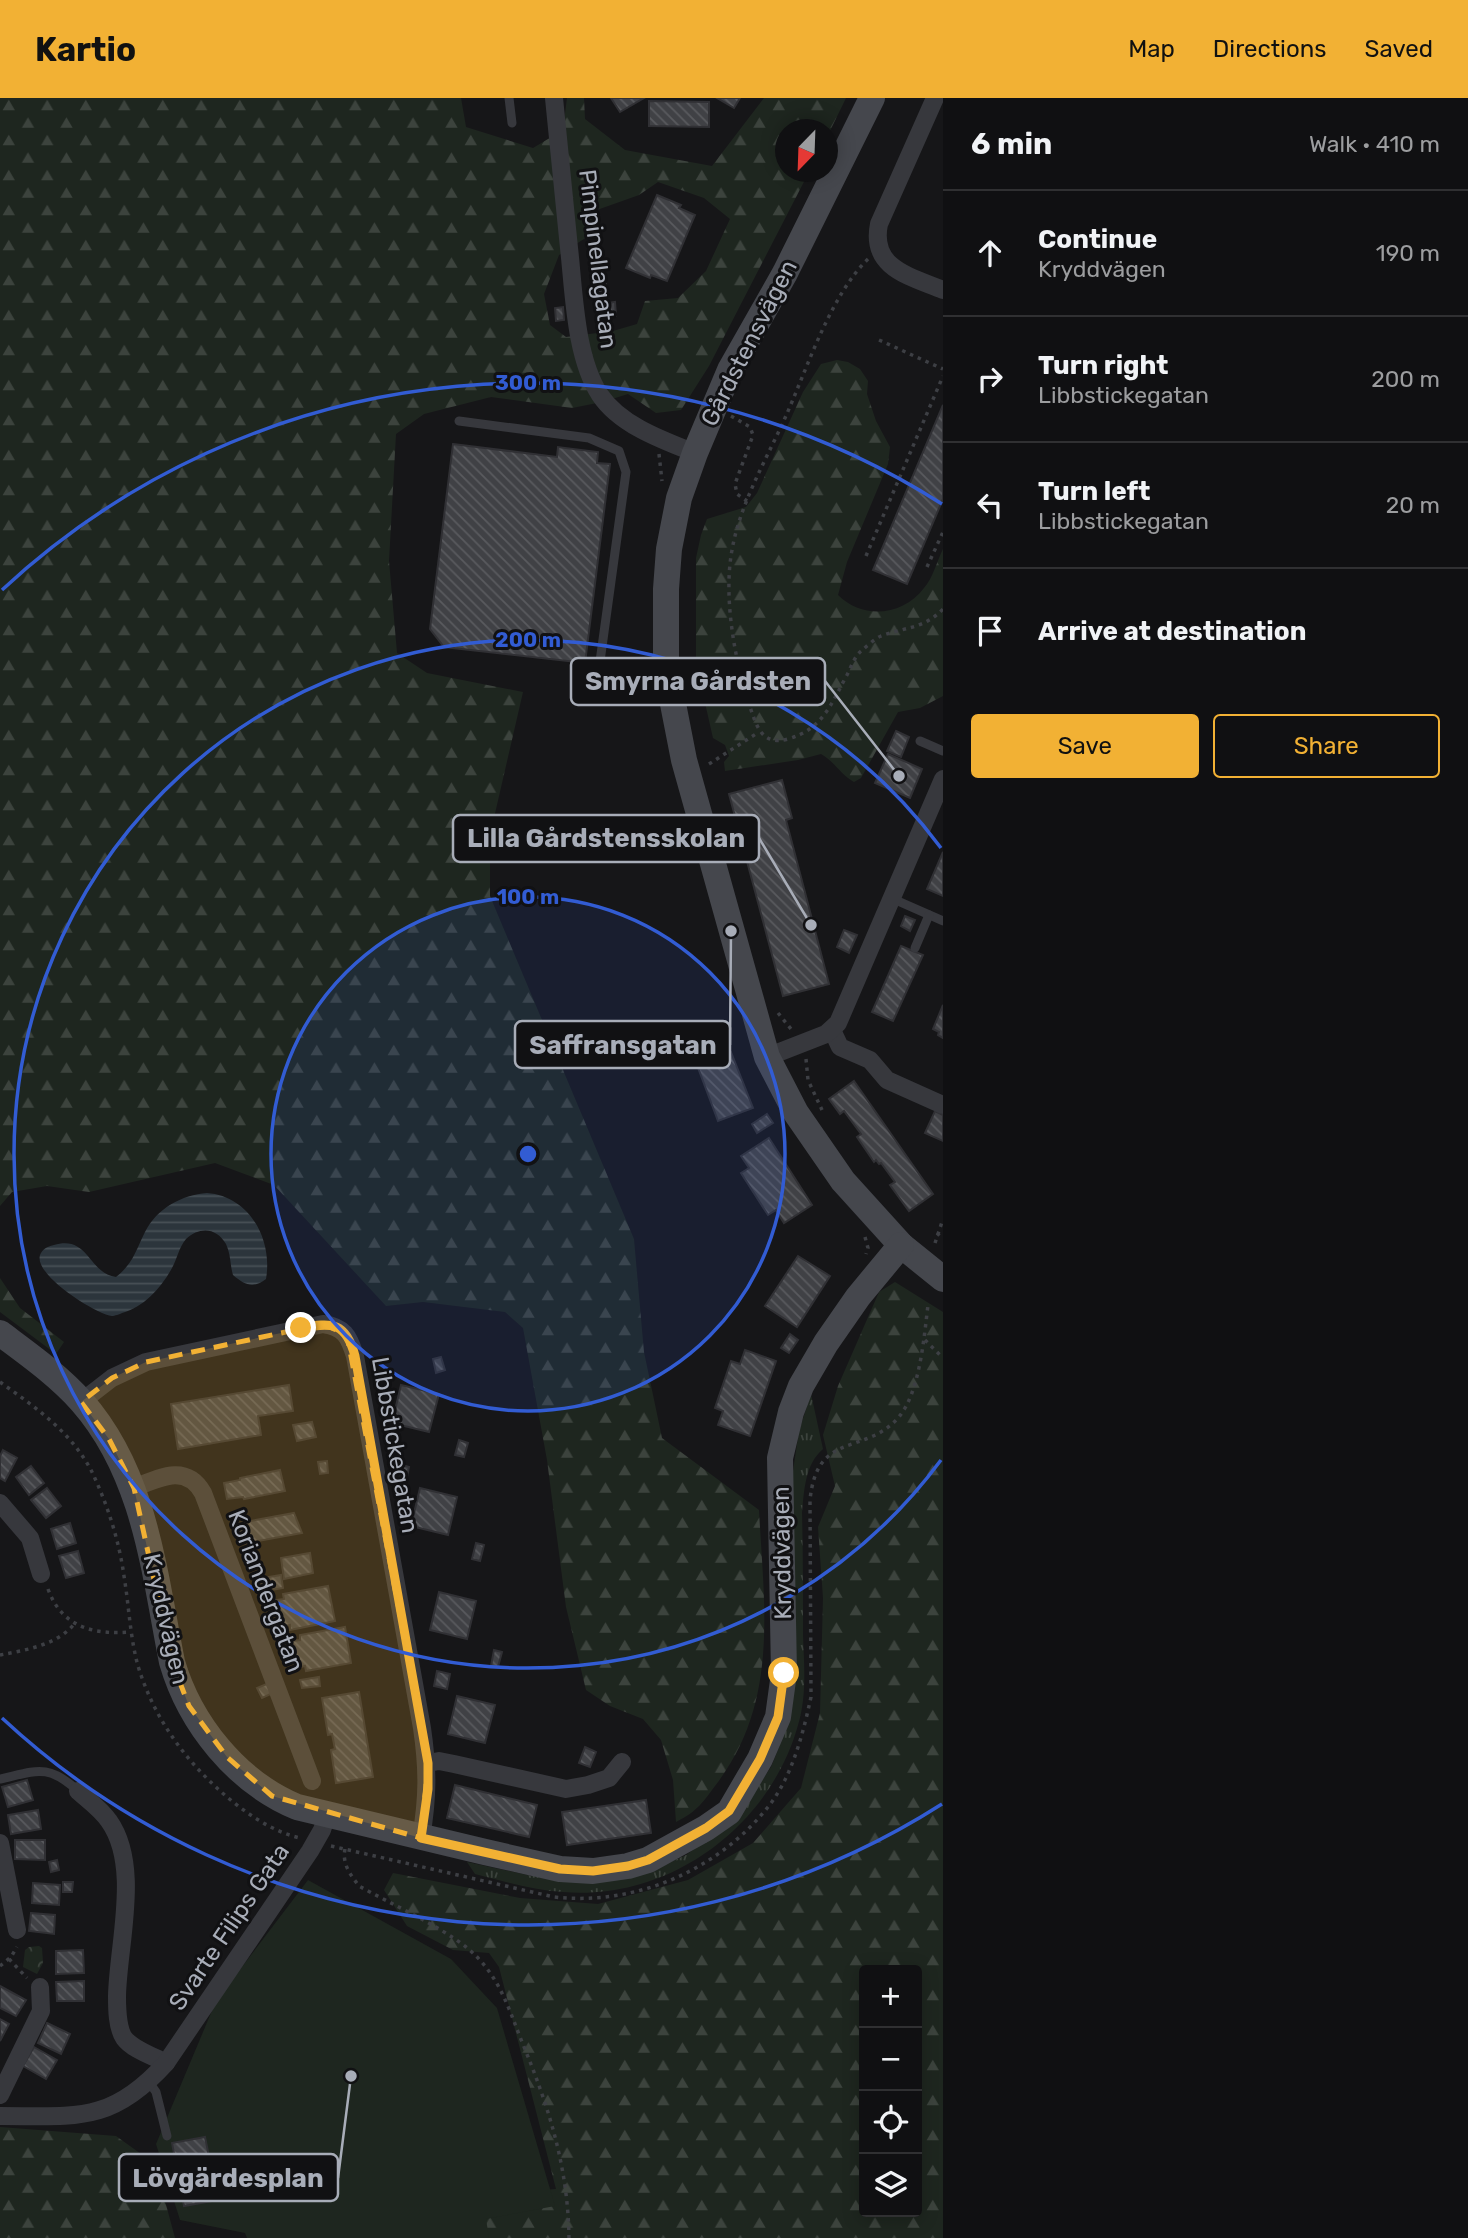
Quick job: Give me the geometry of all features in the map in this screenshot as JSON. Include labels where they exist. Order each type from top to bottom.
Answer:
[{"type":"street","name":"Pimpinellagatan","points":[[554,98],[575,302],[582,348],[590,373],[600,395],[615,411],[664,441],[695,453]]},
{"type":"street","name":"Gårdstensvägen","points":[[872,98],[785,273],[730,370],[695,453],[679,498],[669,549],[665,638],[668,680],[687,771],[767,1057],[796,1114],[843,1181],[901,1245],[943,1279]]},
{"type":"street","points":[[935,98],[876,236],[878,250],[896,269],[943,290]]},
{"type":"street","points":[[767,1057],[832,1030],[838,1023],[943,779]]},
{"type":"street","points":[[832,1030],[841,1047],[870,1060],[887,1080],[943,1105]]},
{"type":"street","name":"Kryddvägen","points":[[0,1333],[53,1374],[81,1402],[109,1439],[134,1488],[147,1533],[178,1683],[200,1726],[227,1756],[272,1796],[297,1807],[560,1869],[593,1871],[648,1860],[706,1828],[729,1811],[760,1759],[778,1717],[784,1673],[780,1458],[791,1412],[801,1386],[826,1343],[858,1297],[901,1245]]},
{"type":"street","name":"Libbstickegatan","points":[[81,1402],[112,1378],[146,1362],[323,1324],[342,1329],[347,1335],[355,1356],[428,1763],[428,1789],[421,1838]]},
{"type":"street","name":"Koriandergatan","points":[[134,1488],[178,1475],[196,1482],[203,1493],[312,1781]]},
{"type":"street","points":[[0,1503],[30,1538],[41,1574]]},
{"type":"street","points":[[428,1763],[439,1761],[566,1789],[609,1778],[622,1762]]},
{"type":"street","points":[[78,1791],[109,1821],[119,1840],[123,1856],[125,1881],[117,2006],[120,2030],[132,2045],[166,2063]]},
{"type":"street","name":"Svarte Filips Gata","points":[[0,2116],[82,2115],[111,2107],[149,2082],[166,2063],[315,1841],[327,1815]]},
{"type":"street","points":[[0,1844],[17,1930]]},
{"type":"street","points":[[0,2095],[41,2011],[40,1987]]},
{"type":"lane","points":[[509,98],[512,123]]},
{"type":"lane","points":[[459,421],[589,438],[619,451],[626,472],[598,676],[668,680]]},
{"type":"lane","points":[[920,741],[943,751]]},
{"type":"lane","points":[[891,898],[943,921]]},
{"type":"lane","points":[[915,948],[929,915]]},
{"type":"lane","points":[[0,1779],[45,1770],[78,1791]]},
{"type":"lane","points":[[149,2082],[156,2092],[167,2136]]},
{"type":"path","points":[[878,250],[852,276],[831,313],[747,501],[732,550],[730,609],[748,700],[759,732],[765,738],[789,738],[820,722],[858,655],[878,637],[926,624],[943,609]]},
{"type":"path","points":[[879,340],[943,369]]},
{"type":"path","points":[[866,556],[943,376]]},
{"type":"path","points":[[725,422],[729,414],[746,423],[752,430],[753,440],[735,484],[737,494],[747,501]]},
{"type":"path","points":[[663,492],[659,456],[664,441]]},
{"type":"path","points":[[927,567],[943,532]]},
{"type":"path","points":[[711,775],[708,761],[759,732]]},
{"type":"path","points":[[776,1007],[806,1059],[841,1047]]},
{"type":"path","points":[[935,1242],[943,1219]]},
{"type":"path","points":[[937,1233],[943,1239]]},
{"type":"path","points":[[863,1263],[868,1248],[864,1235]]},
{"type":"path","points":[[0,1382],[52,1420],[90,1468],[107,1506],[124,1573],[138,1665],[151,1699],[178,1747],[223,1794],[271,1827],[295,1836],[554,1897],[582,1900],[612,1898],[646,1890],[679,1876],[722,1852],[769,1806],[794,1757],[811,1697],[812,1482],[830,1453],[873,1437],[900,1416],[915,1384],[928,1305]]},
{"type":"path","points":[[924,1339],[943,1358]]},
{"type":"path","points":[[41,1574],[51,1598],[75,1623],[94,1632],[131,1632]]},
{"type":"path","points":[[0,1655],[52,1643],[75,1623]]},
{"type":"path","points":[[345,1849],[343,1858],[348,1871],[359,1886],[465,1946],[493,1974],[545,2096],[560,2153],[569,2238]]},
{"type":"path","points":[[0,1966],[16,1950],[17,1930]]},
{"type":"path","points":[[9,1959],[29,1980],[40,1987]]},
{"type":"highlighted area","points":[[323,1324],[347,1335],[428,1763],[421,1838],[272,1796],[227,1757],[189,1706],[172,1662],[134,1488],[109,1439],[81,1402],[112,1378],[146,1362]]},
{"type":"green space","points":[[0,98],[461,98],[466,127],[533,148],[563,130],[567,98],[584,98],[585,119],[625,150],[712,166],[764,98],[846,98],[836,119],[775,119],[775,182],[804,182],[709,366],[681,410],[656,413],[628,394],[572,408],[491,397],[424,414],[396,434],[389,561],[397,653],[427,673],[523,692],[490,835],[490,896],[634,1239],[644,1352],[662,1438],[759,1510],[764,1617],[759,1685],[751,1719],[737,1751],[704,1801],[676,1822],[673,1780],[661,1740],[643,1719],[610,1706],[586,1690],[566,1607],[547,1460],[523,1328],[505,1312],[423,1302],[386,1306],[274,1185],[215,1163],[89,1192],[47,1186],[12,1192],[0,1206]],"holes":[[[658,182],[704,198],[730,219],[706,271],[678,298],[645,301],[637,324],[613,331],[566,337],[550,325],[544,294],[559,255],[587,237],[594,211],[639,195]]]},
{"type":"green space","points":[[837,360],[848,362],[860,369],[868,381],[867,394],[876,421],[890,447],[888,464],[847,562],[838,595],[848,603],[871,611],[894,609],[915,597],[927,584],[943,549],[943,696],[920,708],[898,712],[861,778],[854,782],[821,754],[725,771],[724,762],[729,756],[725,745],[713,738],[696,663],[696,558],[701,535],[707,519],[746,507],[757,493],[803,392],[821,364]]},
{"type":"green space","points":[[0,1278],[20,1308],[64,1342],[56,1354],[0,1312]]},
{"type":"green space","points":[[895,1282],[943,1312],[943,2238],[483,2238],[476,2204],[533,2191],[556,2189],[499,1967],[489,1953],[453,1950],[407,1926],[384,1890],[393,1873],[520,1898],[598,1904],[688,1880],[753,1843],[801,1788],[820,1713],[823,1598],[818,1527],[835,1486],[823,1435],[838,1386],[879,1292]]},
{"type":"green space","points":[[811,1394],[823,1449],[809,1470],[802,1513],[803,1702],[798,1725],[784,1762],[765,1795],[740,1825],[710,1850],[677,1870],[641,1884],[603,1892],[563,1892],[475,1874],[467,1862],[532,1876],[651,1871],[686,1855],[710,1838],[749,1800],[771,1767],[780,1745],[793,1471],[799,1431]]},
{"type":"green space","points":[[308,1880],[451,1959],[497,2008],[555,2206],[486,2219],[489,2238],[247,2238],[245,2233],[180,2220],[156,2144],[216,2001]]},
{"type":"green space","points":[[39,1946],[42,1948],[43,1963],[37,1974],[23,1967],[25,1950]]},
{"type":"green space","points":[[0,2127],[116,2136],[155,2164],[175,2238],[0,2238]]},
{"type":"shaded area","points":[[207,1193],[235,1202],[255,1222],[266,1249],[266,1279],[257,1284],[241,1281],[233,1275],[229,1252],[222,1239],[213,1232],[197,1232],[186,1239],[168,1275],[151,1296],[138,1306],[112,1316],[92,1308],[66,1291],[45,1271],[40,1261],[41,1253],[45,1249],[66,1243],[75,1245],[99,1269],[116,1277],[130,1262],[156,1216],[171,1204]]},
{"type":"building","points":[[611,98],[644,98],[620,112]]},
{"type":"building","points":[[717,98],[740,98],[734,108]]},
{"type":"building","points":[[649,101],[709,102],[709,127],[649,126]]},
{"type":"building","points":[[657,195],[681,205],[679,208],[695,215],[667,281],[651,275],[650,278],[626,268]]},
{"type":"building","points":[[606,284],[608,303],[615,302],[616,316],[601,319],[597,285]]},
{"type":"building","points":[[563,307],[564,320],[556,321],[555,308]]},
{"type":"building","points":[[943,405],[943,499],[907,584],[873,570]]},
{"type":"building","points":[[453,444],[557,457],[558,447],[598,452],[597,463],[610,464],[585,663],[444,647],[430,629]]},
{"type":"building","points":[[896,731],[909,737],[901,757],[887,751]]},
{"type":"building","points":[[888,754],[922,769],[910,798],[875,783]]},
{"type":"building","points":[[782,780],[792,818],[786,820],[829,984],[783,996],[729,794]]},
{"type":"building","points":[[943,852],[943,896],[927,889]]},
{"type":"building","points":[[905,916],[915,920],[910,931],[901,926]]},
{"type":"building","points":[[844,930],[857,935],[849,953],[837,947]]},
{"type":"building","points":[[901,946],[923,955],[893,1021],[872,1012]]},
{"type":"building","points":[[943,1005],[943,1038],[933,1029]]},
{"type":"building","points":[[731,1052],[753,1108],[718,1121],[697,1065]]},
{"type":"building","points":[[854,1081],[933,1194],[909,1211],[890,1185],[895,1182],[881,1163],[876,1160],[874,1162],[857,1137],[861,1134],[844,1111],[840,1114],[829,1099]]},
{"type":"building","points":[[935,1111],[943,1115],[943,1141],[925,1133]]},
{"type":"building","points":[[767,1114],[773,1123],[757,1133],[752,1124]]},
{"type":"building","points":[[769,1138],[812,1205],[784,1223],[776,1210],[768,1215],[741,1173],[749,1168],[741,1156]]},
{"type":"building","points":[[798,1256],[830,1276],[797,1327],[765,1306]]},
{"type":"building","points":[[790,1334],[798,1340],[789,1353],[781,1348]]},
{"type":"building","points":[[745,1350],[776,1361],[750,1436],[718,1425],[723,1411],[715,1408],[731,1361],[740,1364]]},
{"type":"building","points":[[441,1357],[445,1370],[436,1373],[433,1359]]},
{"type":"building","points":[[289,1385],[293,1411],[258,1416],[261,1435],[178,1449],[171,1404]]},
{"type":"building","points":[[401,1385],[439,1394],[429,1432],[392,1423]]},
{"type":"building","points":[[312,1422],[316,1437],[297,1441],[293,1425]]},
{"type":"building","points":[[459,1440],[468,1443],[464,1457],[455,1455]]},
{"type":"building","points":[[3,1450],[17,1458],[5,1481],[0,1478],[0,1456]]},
{"type":"building","points":[[327,1461],[328,1473],[320,1474],[318,1462]]},
{"type":"building","points":[[395,1463],[409,1467],[407,1477],[393,1474]]},
{"type":"building","points":[[31,1466],[44,1483],[29,1495],[16,1477]]},
{"type":"building","points":[[280,1470],[285,1491],[244,1499],[227,1499],[224,1483]]},
{"type":"building","points":[[47,1488],[61,1506],[46,1518],[31,1500]]},
{"type":"building","points":[[420,1488],[457,1497],[448,1535],[411,1526]]},
{"type":"building","points":[[294,1513],[302,1533],[242,1544],[234,1524]]},
{"type":"building","points":[[70,1523],[76,1543],[57,1549],[51,1529]]},
{"type":"building","points":[[476,1543],[484,1545],[480,1561],[472,1559]]},
{"type":"building","points":[[78,1551],[84,1573],[66,1578],[59,1556]]},
{"type":"building","points":[[310,1553],[313,1573],[284,1579],[281,1558]]},
{"type":"building","points":[[281,1575],[283,1588],[260,1592],[257,1579]]},
{"type":"building","points":[[328,1586],[335,1621],[290,1630],[290,1625],[280,1627],[276,1600],[284,1599],[283,1594]]},
{"type":"building","points":[[439,1592],[476,1601],[467,1639],[430,1630]]},
{"type":"building","points":[[345,1627],[351,1663],[306,1671],[305,1666],[296,1668],[291,1641],[300,1640],[300,1635]]},
{"type":"building","points":[[494,1650],[502,1652],[498,1667],[491,1666]]},
{"type":"building","points":[[437,1671],[450,1674],[447,1689],[434,1686]]},
{"type":"building","points":[[319,1677],[320,1686],[302,1688],[300,1680]]},
{"type":"building","points":[[269,1683],[273,1693],[262,1698],[257,1688]]},
{"type":"building","points":[[359,1692],[373,1777],[336,1783],[331,1750],[335,1749],[332,1734],[328,1735],[322,1698]]},
{"type":"building","points":[[457,1696],[495,1705],[485,1743],[448,1734]]},
{"type":"building","points":[[585,1747],[596,1752],[590,1767],[579,1763]]},
{"type":"building","points":[[27,1780],[33,1800],[8,1807],[2,1787]]},
{"type":"building","points":[[455,1785],[537,1805],[529,1837],[447,1818]]},
{"type":"building","points":[[646,1800],[651,1833],[567,1845],[562,1812]]},
{"type":"building","points":[[38,1810],[41,1829],[11,1834],[8,1815]]},
{"type":"building","points":[[15,1840],[45,1840],[45,1860],[15,1859]]},
{"type":"building","points":[[57,1860],[59,1870],[51,1872],[49,1862]]},
{"type":"building","points":[[63,1882],[73,1882],[72,1892],[63,1892]]},
{"type":"building","points":[[33,1883],[60,1885],[59,1905],[32,1903]]},
{"type":"building","points":[[31,1913],[55,1915],[54,1934],[29,1931]]},
{"type":"building","points":[[83,1950],[84,1973],[56,1974],[56,1951]]},
{"type":"building","points":[[84,1981],[84,2001],[57,2001],[56,1982]]},
{"type":"building","points":[[0,1986],[26,2000],[16,2016],[0,2008]]},
{"type":"building","points":[[0,2019],[9,2024],[0,2041]]},
{"type":"building","points":[[47,2023],[70,2034],[61,2054],[38,2043]]},
{"type":"building","points":[[34,2047],[57,2060],[46,2079],[23,2066]]},
{"type":"building","points":[[205,2137],[218,2200],[184,2206],[172,2143]]},
{"type":"place","name":"Smyrna Gårdsten","points":[[899,776]]},
{"type":"place","name":"Lilla Gårdstensskolan","points":[[811,925]]},
{"type":"place","name":"Saffransgatan","points":[[731,931]]},
{"type":"place","name":"Lövgärdesplan","points":[[351,2076]]},
{"type":"route","points":[[301,1328],[323,1324],[342,1329],[355,1356],[428,1763],[428,1789],[421,1838],[560,1869],[593,1871],[648,1860],[706,1828],[729,1811],[746,1786],[778,1717],[784,1673]]}]
